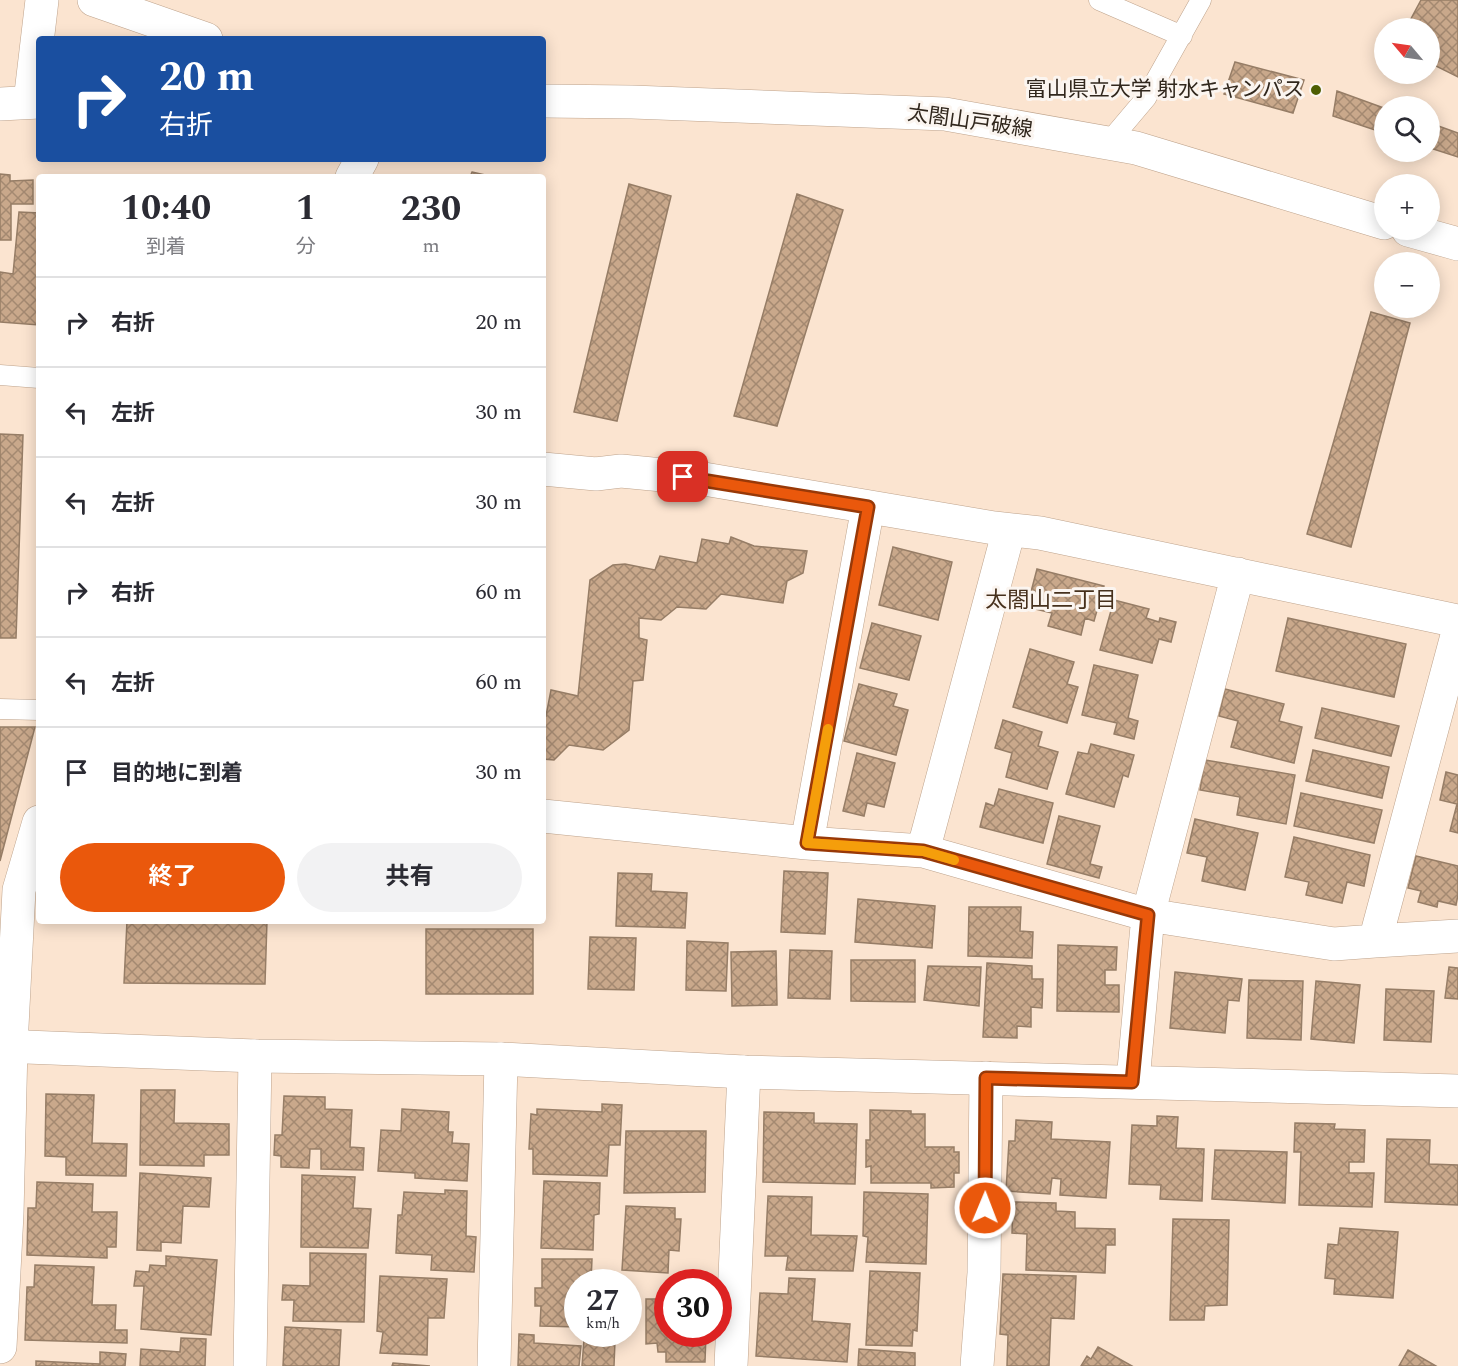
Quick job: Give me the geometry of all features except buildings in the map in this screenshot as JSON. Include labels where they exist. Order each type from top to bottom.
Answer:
[{"type":"street","points":[[23,102],[42,0]]},
{"type":"street","points":[[94,0],[197,36]]},
{"type":"street","name":"太閤山戸破線","points":[[546,101],[632,102],[945,114],[1136,148],[1374,219]]},
{"type":"street","points":[[1440,239],[1458,244]]},
{"type":"street","points":[[546,468],[596,474],[621,471],[704,479],[1009,530],[1040,533],[1458,621]]},
{"type":"street","points":[[807,843],[868,507]]},
{"type":"street","points":[[923,851],[1009,530]]},
{"type":"street","points":[[1132,1082],[1148,915],[1238,574]]},
{"type":"street","points":[[1375,941],[1458,632]]},
{"type":"street","points":[[546,816],[807,843],[923,851],[1148,915],[1334,944],[1458,936]]},
{"type":"street","points":[[0,1347],[7,1214],[5,1046],[19,890],[36,832]]},
{"type":"street","points":[[5,1046],[255,1056],[501,1059],[744,1072],[1458,1091]]},
{"type":"street","points":[[250,1366],[255,1056]]},
{"type":"street","points":[[494,1366],[501,1059]]},
{"type":"street","points":[[731,1366],[744,1072]]},
{"type":"street","points":[[977,1366],[984,1273],[986,1078]]},
{"type":"lane","points":[[1099,0],[1182,36]]},
{"type":"lane","points":[[1108,143],[1146,98],[1201,0]]},
{"type":"lane","points":[[0,375],[36,378]]},
{"type":"lane","points":[[0,709],[36,710]]},
{"type":"slow traffic","points":[[828,729],[807,843],[923,851],[954,860]]},
{"type":"place","name":"富山県立大学 射水キャンパス","points":[[1316,90]]},
{"type":"district","name":"太閤山二丁目","points":[[1051,600]]},
{"type":"route","points":[[683,477],[868,507],[807,843],[923,851],[1148,915],[1132,1082],[986,1078],[985,1208]]}]
